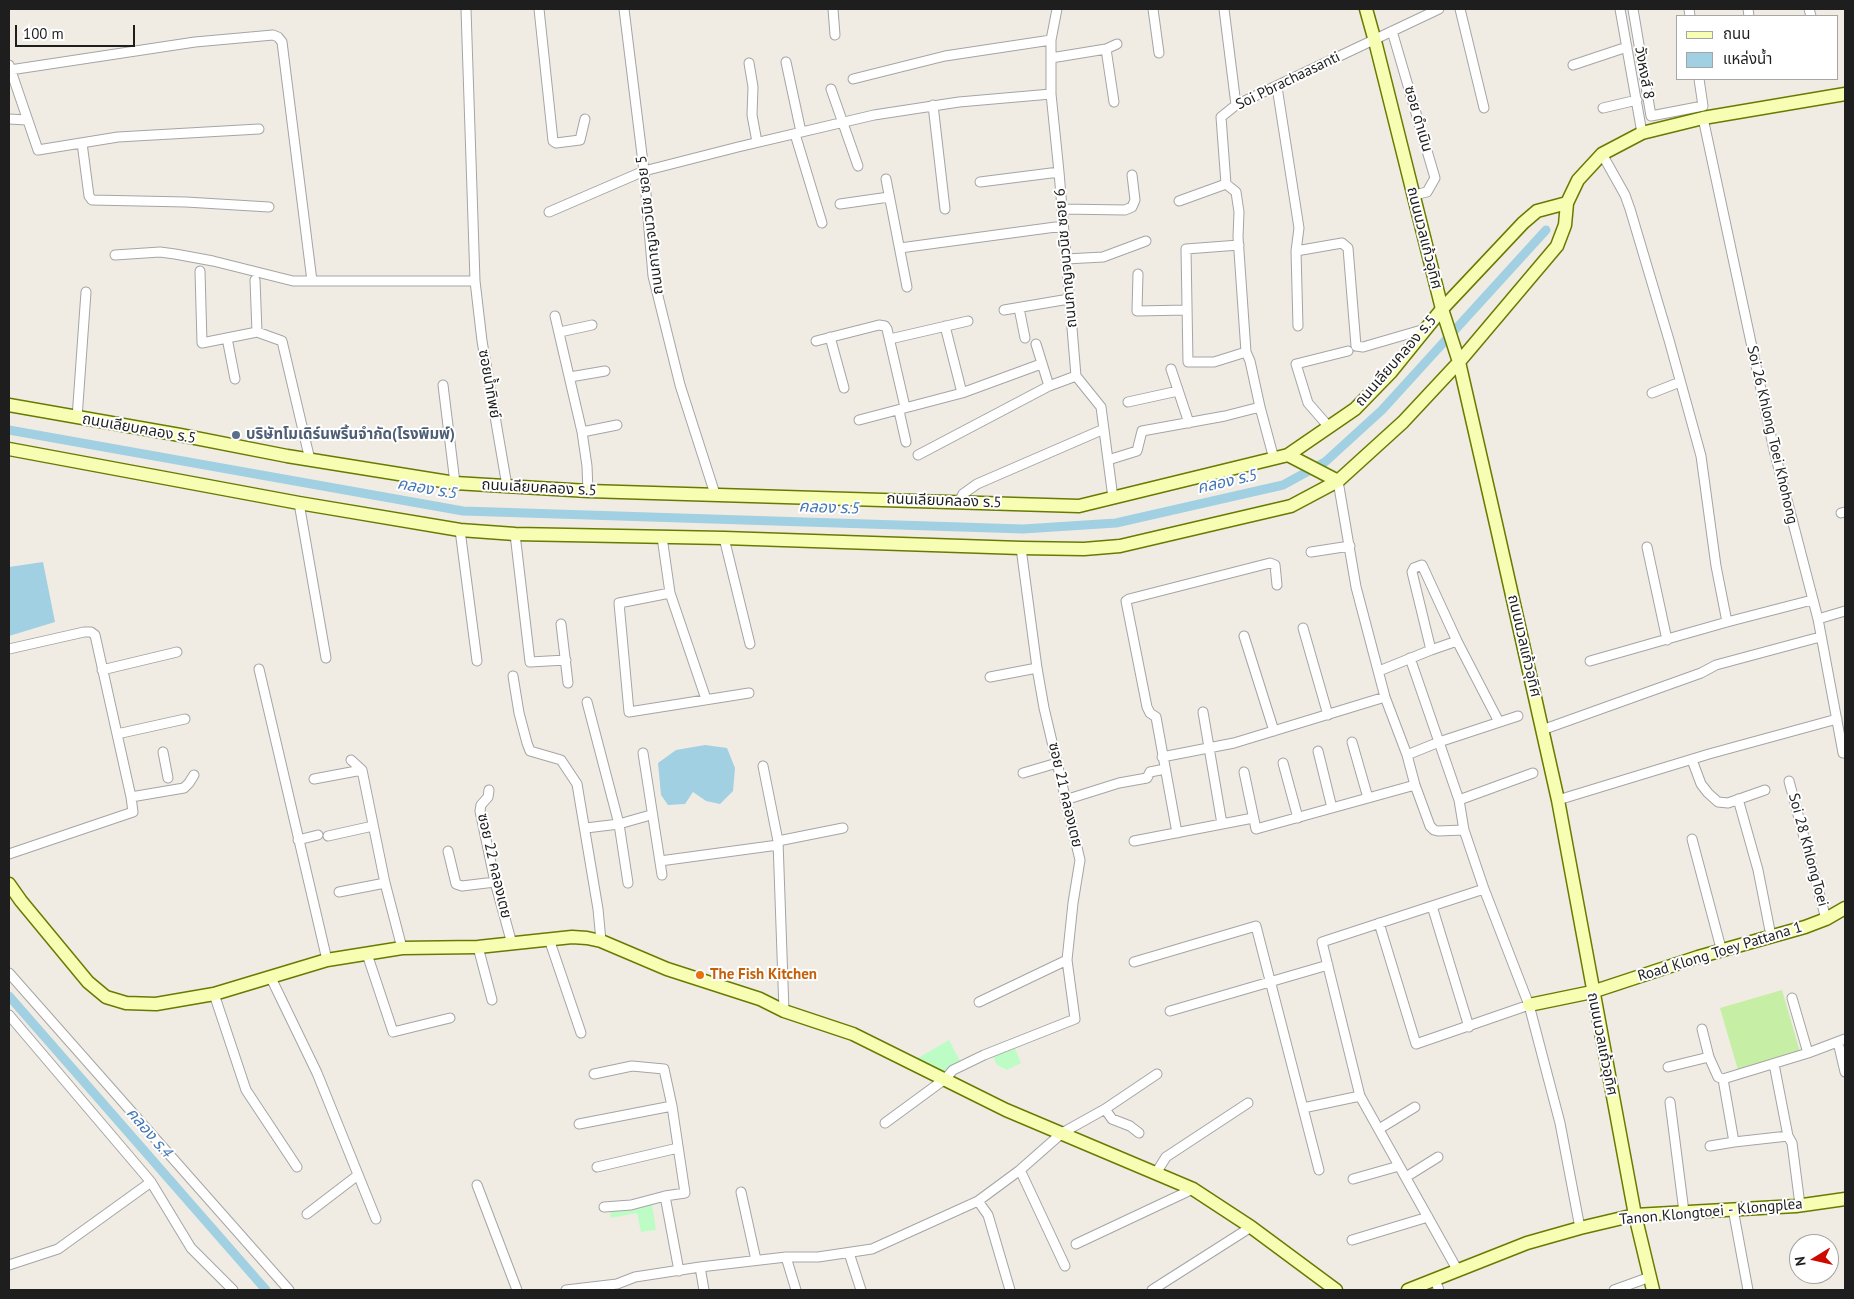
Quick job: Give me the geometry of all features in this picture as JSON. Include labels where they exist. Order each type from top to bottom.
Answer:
[{"type":"street","name":"ซอยน้ำทิพย์","points":[[466,9],[475,281],[482,341],[507,486]]},
{"type":"street","points":[[539,9],[554,142],[580,140],[585,119]]},
{"type":"street","name":"ถนนกาญจนวนิช ซอย 5","points":[[624,9],[644,171],[653,276],[680,385],[715,494]]},
{"type":"street","points":[[832,9],[835,35]]},
{"type":"street","name":"ถนนกาญจนวนิช ซอย 6","points":[[1057,9],[1051,40],[1051,94],[1076,376]]},
{"type":"street","points":[[1153,9],[1159,53]]},
{"type":"street","points":[[1224,9],[1236,105]]},
{"type":"street","name":"ถนนนวลแก้วอุทิศ","points":[[1366,9],[1369,42],[1414,195],[1442,309],[1459,362],[1558,800],[1592,992],[1635,1215],[1654,1290]]},
{"type":"street","name":"Soi Pbrachaasanti","points":[[1226,184],[1221,117],[1236,105],[1439,9]]},
{"type":"street","points":[[1460,9],[1484,108]]},
{"type":"street","points":[[1620,9],[1642,133]]},
{"type":"street","name":"วังหงส์ 8","points":[[1633,9],[1651,116],[1703,112]]},
{"type":"street","name":"ซอย ดำเนิน","points":[[1392,31],[1435,178],[1427,192],[1414,195]]},
{"type":"street","points":[[259,128],[129,136],[38,150],[10,67],[195,42],[273,35],[278,37],[282,42],[312,281]]},
{"type":"street","points":[[853,79],[945,56],[1051,40]]},
{"type":"street","points":[[1052,58],[1106,49],[1117,44]]},
{"type":"street","points":[[1574,65],[1627,47]]},
{"type":"street","points":[[1106,49],[1114,102]]},
{"type":"street","points":[[786,62],[798,133],[822,223]]},
{"type":"street","points":[[749,63],[752,87],[752,115],[757,142]]},
{"type":"street","name":"Soi 26 Khlong Toei Khohong","points":[[1699,80],[1703,112],[1774,450],[1818,619],[1844,753]]},
{"type":"street","points":[[1277,87],[1299,228],[1296,251],[1298,326]]},
{"type":"street","points":[[831,89],[858,166]]},
{"type":"street","points":[[548,212],[644,171],[842,122],[933,105],[1051,94]]},
{"type":"street","points":[[9,449],[299,503],[460,530],[515,534],[724,538],[1021,548],[1084,549],[1120,546],[1291,506],[1338,481],[1403,422],[1459,362],[1557,246],[1565,225],[1567,203],[1578,180],[1602,154],[1642,133],[1703,112],[1845,94]]},
{"type":"street","points":[[1603,108],[1636,100]]},
{"type":"street","points":[[933,105],[944,209]]},
{"type":"street","points":[[9,119],[27,120]]},
{"type":"street","points":[[82,143],[89,196],[92,200],[186,202],[269,207]]},
{"type":"street","points":[[1602,154],[1625,195],[1702,456],[1716,566],[1727,622]]},
{"type":"street","points":[[980,182],[1059,172]]},
{"type":"street","points":[[1062,209],[1125,210],[1132,207],[1135,200],[1132,174]]},
{"type":"street","points":[[886,179],[907,287]]},
{"type":"street","points":[[1179,200],[1226,184],[1236,192],[1240,212],[1239,245],[1246,352],[1250,361],[1274,459]]},
{"type":"street","points":[[840,204],[889,197]]},
{"type":"street","name":"ถนนเลียบคลอง ร.5","points":[[9,405],[310,460],[455,484],[588,491],[1079,506],[1288,455],[1355,409],[1391,372],[1442,309],[1523,223],[1537,211],[1567,203]]},
{"type":"street","points":[[900,248],[1063,226]]},
{"type":"street","points":[[1066,259],[1103,257],[1146,240]]},
{"type":"street","points":[[1296,251],[1342,243],[1348,248],[1356,346],[1363,346],[1425,329]]},
{"type":"street","points":[[1239,245],[1186,249],[1188,362],[1214,362],[1246,352]]},
{"type":"street","points":[[115,256],[150,253],[175,254],[213,261],[276,278],[293,280],[475,281]]},
{"type":"street","points":[[200,271],[202,343],[257,332],[282,340],[310,460]]},
{"type":"street","points":[[1138,274],[1137,312],[1187,310]]},
{"type":"street","points":[[255,280],[257,332]]},
{"type":"street","points":[[77,418],[86,292]]},
{"type":"street","points":[[1004,310],[1069,299]]},
{"type":"street","points":[[1019,308],[1026,338]]},
{"type":"street","points":[[555,316],[582,432],[587,466],[588,491]]},
{"type":"street","points":[[890,340],[968,321]]},
{"type":"street","points":[[560,332],[592,325]]},
{"type":"street","points":[[816,340],[879,325],[885,326],[890,340],[906,442]]},
{"type":"street","points":[[945,326],[962,393]]},
{"type":"street","points":[[830,337],[844,388]]},
{"type":"street","points":[[227,338],[235,379]]},
{"type":"street","points":[[1036,344],[1049,386]]},
{"type":"street","points":[[1329,427],[1308,403],[1296,364],[1348,351]]},
{"type":"street","points":[[859,420],[962,393],[1041,364]]},
{"type":"street","points":[[1171,369],[1189,423]]},
{"type":"street","points":[[570,377],[605,371]]},
{"type":"street","points":[[918,455],[1049,386],[1076,376],[1101,407],[1113,498]]},
{"type":"street","points":[[1652,393],[1680,382]]},
{"type":"street","points":[[443,385],[455,484]]},
{"type":"street","points":[[1128,402],[1178,391]]},
{"type":"street","points":[[1108,460],[1137,451],[1142,431],[1225,416],[1260,407]]},
{"type":"street","points":[[582,432],[617,425]]},
{"type":"street","points":[[960,502],[963,494],[977,484],[1104,430]]},
{"type":"street","points":[[1288,455],[1338,481]]},
{"type":"street","points":[[1338,481],[1356,587],[1385,697],[1407,755],[1415,785],[1430,826],[1434,830],[1464,830]]},
{"type":"street","points":[[299,503],[326,658]]},
{"type":"street","points":[[460,530],[476,661]]},
{"type":"street","points":[[515,534],[530,662],[566,660]]},
{"type":"street","points":[[662,537],[670,592],[706,700]]},
{"type":"street","points":[[724,538],[750,644]]},
{"type":"street","points":[[1311,552],[1350,546]]},
{"type":"street","points":[[1647,547],[1667,640]]},
{"type":"street","name":"ซอย 21 คลองเตย","points":[[945,1079],[953,1070],[984,1055],[1075,1019],[1067,960],[1080,860],[1044,708],[1021,548]]},
{"type":"street","points":[[1177,833],[1156,717],[1150,713],[1148,706],[1126,602],[1129,599],[1270,563],[1275,565],[1277,585]]},
{"type":"street","points":[[1431,650],[1412,572],[1417,566],[1422,565],[1457,641],[1499,722]]},
{"type":"street","points":[[670,592],[619,603],[630,712],[749,693]]},
{"type":"street","points":[[1590,661],[1812,600]]},
{"type":"street","points":[[1818,619],[1845,611]]},
{"type":"street","points":[[561,624],[568,683]]},
{"type":"street","points":[[1304,628],[1328,715]]},
{"type":"street","points":[[9,649],[84,632],[91,632],[95,635],[133,812],[9,854]]},
{"type":"street","points":[[1244,636],[1274,731]]},
{"type":"street","points":[[1542,730],[1701,673],[1711,667],[1820,637]]},
{"type":"street","points":[[1379,671],[1457,641]]},
{"type":"street","points":[[102,670],[177,652]]},
{"type":"street","points":[[1410,658],[1459,800],[1464,830],[1484,889],[1529,1005],[1560,1123],[1580,1228]]},
{"type":"street","points":[[259,668],[298,840],[328,960]]},
{"type":"street","points":[[990,677],[1037,668]]},
{"type":"street","points":[[513,676],[519,712],[530,750],[561,760],[578,784],[598,909],[601,941]]},
{"type":"street","points":[[1162,757],[1234,743],[1385,697]]},
{"type":"street","points":[[587,702],[619,824],[628,883]]},
{"type":"street","points":[[1203,712],[1222,824]]},
{"type":"street","points":[[1407,755],[1439,742],[1518,716]]},
{"type":"street","points":[[117,734],[185,719]]},
{"type":"street","points":[[1558,800],[1837,719]]},
{"type":"street","points":[[1352,742],[1368,798]]},
{"type":"street","points":[[163,752],[169,785]]},
{"type":"street","points":[[1318,752],[1332,808]]},
{"type":"street","points":[[643,753],[662,875]]},
{"type":"street","points":[[352,760],[362,770],[385,883],[402,948]]},
{"type":"street","points":[[1692,760],[1701,784],[1713,798],[1722,803],[1765,790]]},
{"type":"street","points":[[1023,774],[1057,763]]},
{"type":"street","points":[[1283,763],[1298,818]]},
{"type":"street","points":[[763,766],[778,843],[784,1011]]},
{"type":"street","points":[[1065,800],[1119,783],[1146,778],[1150,772],[1165,769]]},
{"type":"street","points":[[314,779],[362,770]]},
{"type":"street","points":[[1244,772],[1256,829],[1415,785]]},
{"type":"street","points":[[1459,800],[1533,773]]},
{"type":"street","points":[[131,797],[169,785],[184,788],[194,775]]},
{"type":"street","name":"Soi 28 KhlongToei","points":[[1789,781],[1826,919]]},
{"type":"street","name":"ซอย 22 คลองเตย","points":[[488,790],[488,797],[481,805],[480,811],[495,882],[512,944]]},
{"type":"street","points":[[1738,799],[1758,870],[1771,936]]},
{"type":"street","points":[[586,828],[619,824],[647,816]]},
{"type":"street","points":[[1134,841],[1253,818]]},
{"type":"street","points":[[298,840],[373,826]]},
{"type":"street","points":[[660,861],[778,843],[843,828]]},
{"type":"street","points":[[1692,839],[1722,952]]},
{"type":"street","points":[[448,851],[456,884],[462,886],[495,882]]},
{"type":"street","points":[[340,892],[385,883]]},
{"type":"street","points":[[9,884],[88,982],[106,997],[126,1003],[156,1004],[214,994],[328,960],[402,948],[478,947],[549,939],[587,938],[601,941],[667,969],[760,999],[784,1011],[854,1034],[1006,1110],[1193,1189],[1252,1227],[1336,1290]]},
{"type":"street","points":[[1458,1271],[1360,1096],[1322,942],[1484,889]]},
{"type":"street","points":[[1432,906],[1469,1027]]},
{"type":"street","name":"Road Klong Toey Pattana 1","points":[[1529,1005],[1592,992],[1698,957],[1722,952],[1826,919],[1845,908]]},
{"type":"street","points":[[1379,923],[1416,1044],[1529,1005]]},
{"type":"street","points":[[1134,962],[1256,926],[1319,1170]]},
{"type":"street","points":[[549,939],[581,1034]]},
{"type":"street","points":[[478,947],[492,1000]]},
{"type":"street","points":[[367,954],[393,1032],[450,1018]]},
{"type":"street","points":[[979,1002],[1067,960]]},
{"type":"street","points":[[1170,1011],[1328,965]]},
{"type":"street","points":[[9,973],[288,1290]]},
{"type":"street","points":[[271,978],[317,1073],[376,1219]]},
{"type":"street","points":[[214,994],[246,1090],[297,1167]]},
{"type":"street","points":[[1792,998],[1808,1053]]},
{"type":"street","points":[[9,1015],[151,1182],[191,1248],[233,1290]]},
{"type":"street","points":[[1702,1029],[1709,1057],[1718,1077],[1723,1079],[1808,1053],[1842,1040],[1845,1072]]},
{"type":"street","points":[[1668,1067],[1709,1057]]},
{"type":"street","points":[[1774,1064],[1790,1140],[1800,1205]]},
{"type":"street","points":[[594,1074],[632,1066],[664,1069],[672,1106],[685,1193],[631,1205],[604,1208]]},
{"type":"street","points":[[566,1290],[618,1287],[635,1277],[700,1267],[786,1257],[818,1257],[872,1249],[978,1201],[1020,1170],[1062,1133],[1157,1074]]},
{"type":"street","points":[[885,1123],[945,1079]]},
{"type":"street","points":[[1723,1079],[1734,1142]]},
{"type":"street","points":[[1303,1108],[1360,1096]]},
{"type":"street","points":[[1670,1102],[1684,1212]]},
{"type":"street","points":[[1156,1173],[1166,1156],[1248,1103]]},
{"type":"street","points":[[580,1124],[672,1106]]},
{"type":"street","points":[[1379,1129],[1415,1107]]},
{"type":"street","points":[[1105,1108],[1112,1119],[1130,1126],[1140,1133]]},
{"type":"street","points":[[1710,1146],[1734,1142],[1790,1140]]},
{"type":"street","points":[[597,1167],[678,1148]]},
{"type":"street","points":[[1406,1177],[1438,1157]]},
{"type":"street","points":[[1353,1179],[1399,1166]]},
{"type":"street","points":[[1020,1170],[1065,1266]]},
{"type":"street","points":[[307,1214],[358,1175]]},
{"type":"street","points":[[9,1264],[58,1249],[151,1182]]},
{"type":"street","points":[[477,1185],[517,1290]]},
{"type":"street","points":[[1076,1244],[1193,1189]]},
{"type":"street","points":[[741,1192],[756,1260]]},
{"type":"street","points":[[665,1196],[679,1271]]},
{"type":"street","name":"Tanon Klongtoei - Klongplea","points":[[1408,1290],[1437,1285],[1458,1271],[1527,1243],[1635,1215],[1800,1205],[1845,1199]]},
{"type":"street","points":[[978,1201],[988,1215],[1010,1290]]},
{"type":"street","points":[[1734,1209],[1748,1290]]},
{"type":"street","points":[[1352,1240],[1428,1217]]},
{"type":"street","points":[[1154,1290],[1252,1227]]},
{"type":"street","points":[[849,1253],[861,1290]]},
{"type":"street","points":[[786,1257],[796,1290]]},
{"type":"street","points":[[700,1267],[704,1290]]},
{"type":"street","points":[[1614,1290],[1650,1277]]},
{"type":"green space","points":[[1782,990],[1800,1052],[1738,1070],[1720,1008]]},
{"type":"green space","points":[[949,1040],[960,1061],[944,1071],[916,1059]]},
{"type":"green space","points":[[1014,1046],[1021,1063],[1007,1070],[997,1065],[992,1054]]},
{"type":"green space","points":[[652,1204],[656,1230],[641,1232],[637,1213],[611,1218],[610,1212]]},
{"type":"water","points":[[43,562],[55,622],[9,636],[9,567]]},
{"type":"water","points":[[705,745],[727,748],[735,768],[733,791],[720,804],[706,801],[693,792],[685,804],[668,805],[661,795],[658,763],[676,750]]},
{"type":"waterway","name":"คลอง ร.5","points":[[9,430],[463,511],[1023,529],[1116,523],[1283,485],[1325,462],[1382,410],[1546,230]]},
{"type":"waterway","name":"คลอง ร.4","points":[[9,996],[266,1290]]},
{"type":"place","name":"บริษัทโมเดิร์นพริ้นจำกัด(โรงพิมพ์)","points":[[236,435]]},
{"type":"place","name":"The Fish Kitchen","points":[[700,975]]}]
